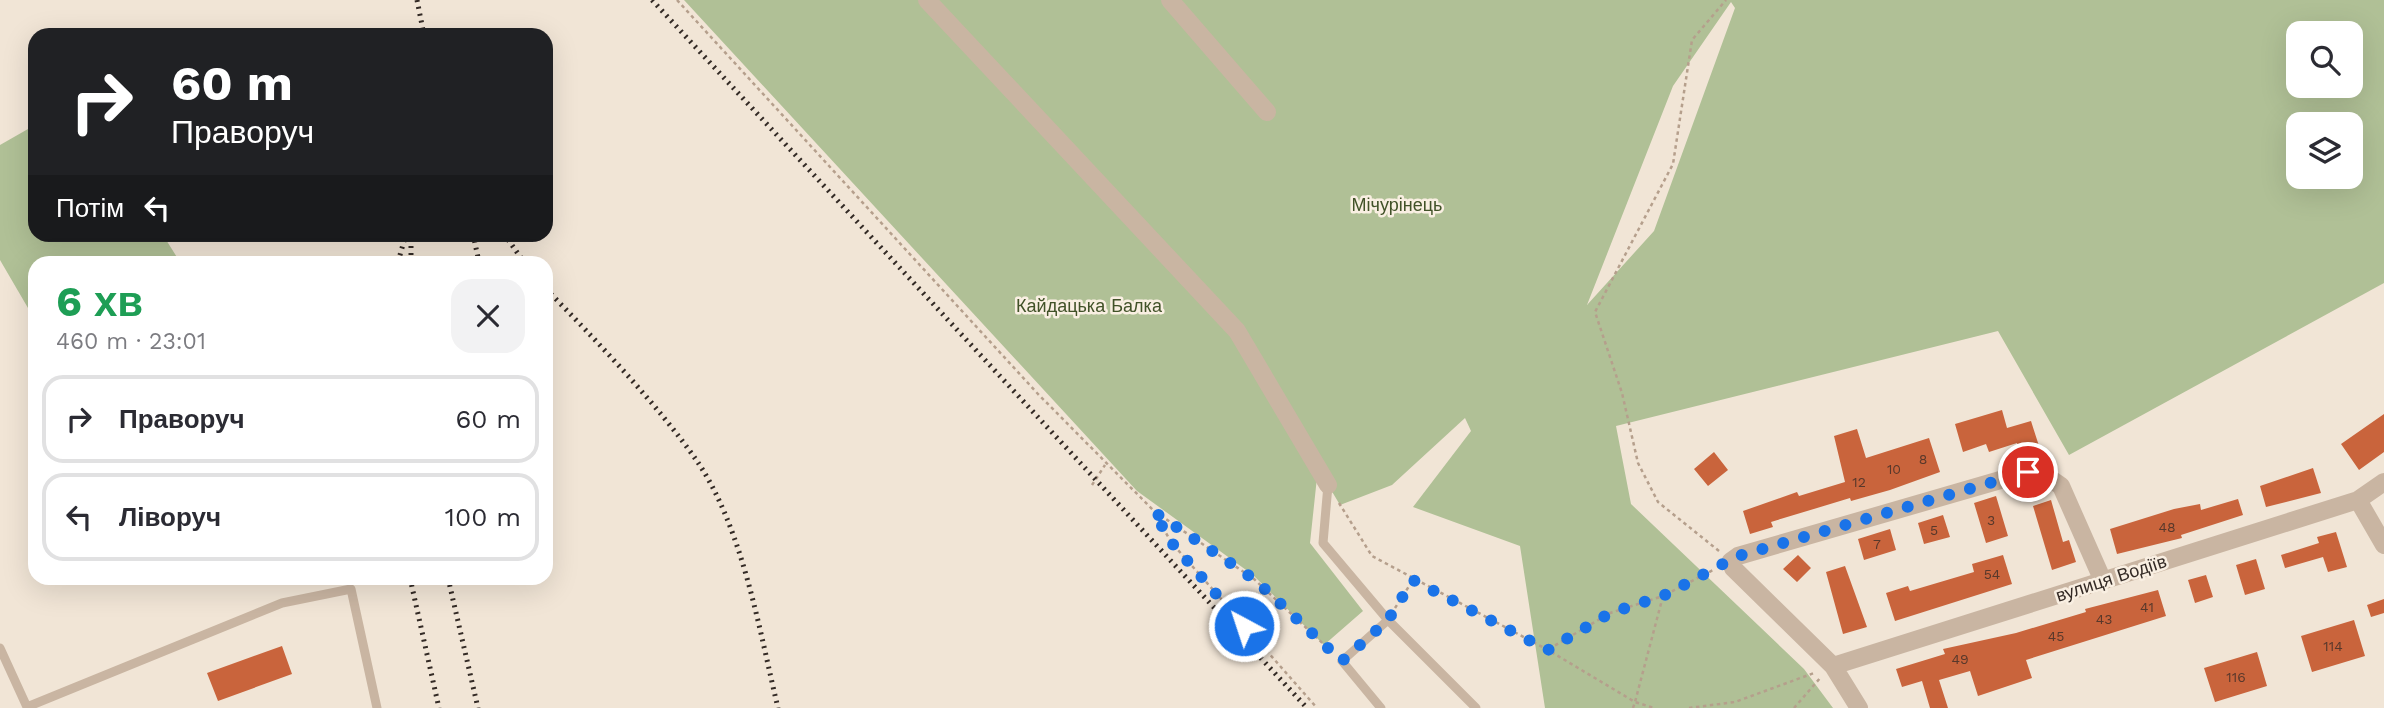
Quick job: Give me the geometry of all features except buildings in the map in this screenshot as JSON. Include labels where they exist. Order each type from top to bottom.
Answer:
[{"type":"street","points":[[927,0],[1237,331],[1328,485]]},
{"type":"street","points":[[1170,0],[1267,112]]},
{"type":"street","points":[[1859,708],[1833,666],[1732,568],[1731,561],[1738,556],[2028,472],[2045,475],[2061,486],[2103,581]]},
{"type":"street","name":"вулиця Водіїв","points":[[1833,666],[2358,500],[2384,482]]},
{"type":"street","points":[[2358,500],[2384,545]]},
{"type":"lane","points":[[1328,485],[1323,543],[1388,620],[1476,708]]},
{"type":"lane","points":[[0,648],[27,707],[282,603],[351,589],[377,708]]},
{"type":"lane","points":[[1381,708],[1342,661],[1388,620]]},
{"type":"path","points":[[677,0],[1038,394],[1154,512],[1254,579],[1342,661]]},
{"type":"path","points":[[1548,650],[1610,613],[1663,596],[1731,561],[1658,502],[1638,463],[1622,393],[1595,312],[1673,164],[1692,40],[1726,0]]},
{"type":"path","points":[[1092,485],[1106,463]]},
{"type":"path","points":[[1328,485],[1372,555],[1413,580],[1548,650],[1635,702],[1654,708]]},
{"type":"path","points":[[1154,512],[1171,542],[1317,708]]},
{"type":"path","points":[[1388,620],[1413,580]]},
{"type":"path","points":[[1633,708],[1663,596]]},
{"type":"path","points":[[1689,708],[1735,702],[1833,666]]},
{"type":"path","points":[[1794,708],[1805,693],[1833,666]]},
{"type":"green space","points":[[684,0],[923,0],[1239,335],[933,0],[2384,0],[2384,283],[2069,455],[1998,331],[1616,426],[1631,504],[1804,669],[1833,708],[1545,708],[1520,546],[1413,507],[1471,431],[1465,418],[1392,485],[1340,505],[1318,468],[1310,543],[1363,611],[1324,645],[1253,575],[1137,491]],"holes":[[[1731,2],[1735,8],[1654,231],[1587,305],[1673,86]]]},
{"type":"green space","points":[[28,129],[28,242],[167,242],[176,256],[28,256],[28,308],[0,260],[0,145]]},
{"type":"railway","points":[[417,0],[423,28]]},
{"type":"railway","points":[[652,0],[1307,708]]},
{"type":"railway","points":[[400,256],[404,242]]},
{"type":"railway","points":[[411,242],[411,256]]},
{"type":"railway","points":[[475,242],[478,256]]},
{"type":"railway","points":[[510,242],[520,256]]},
{"type":"railway","points":[[553,296],[645,395],[697,461],[713,488],[748,580],[778,708]]},
{"type":"railway","points":[[412,585],[439,708]]},
{"type":"railway","points":[[450,585],[478,708]]},
{"type":"route","points":[[1244,626],[1171,542],[1154,512],[1254,579],[1342,661],[1388,620],[1413,580],[1548,650],[1610,613],[1663,596],[1738,556],[2028,472]]},
{"type":"park label","name":"Мічурінець","points":[[1397,204]]},
{"type":"park label","name":"Кайдацька Балка","points":[[1089,305]]}]
